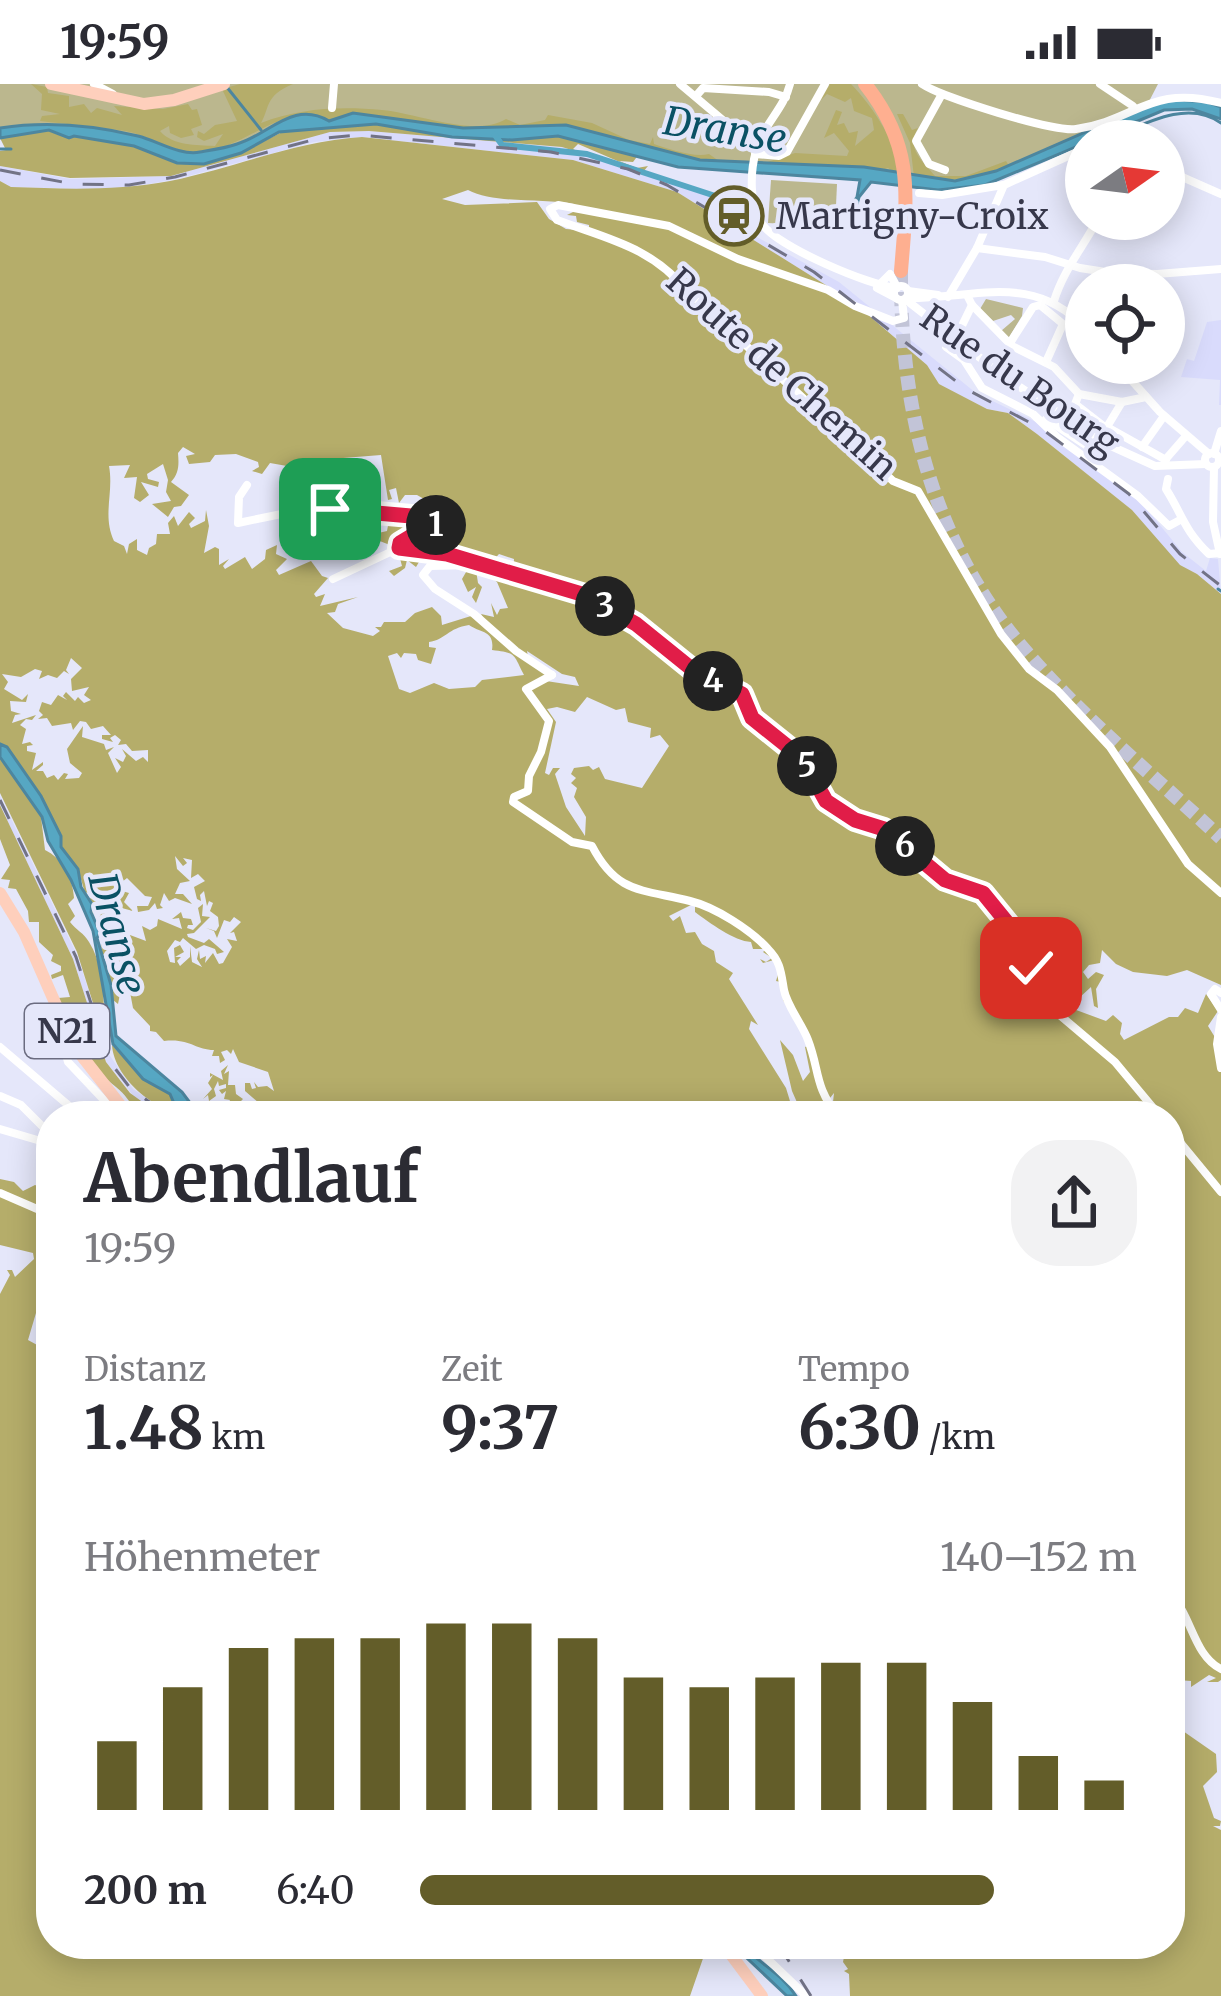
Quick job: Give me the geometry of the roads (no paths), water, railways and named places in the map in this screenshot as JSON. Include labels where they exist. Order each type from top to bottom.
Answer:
[{"type":"highway","points":[[861,84],[883,111],[899,142],[911,184],[900,290]]},
{"type":"main road","points":[[51,84],[97,90],[124,102],[162,103],[222,85]]},
{"type":"main road","name":"N21","points":[[0,893],[30,945],[81,1058],[113,1101]]},
{"type":"main road","name":"N21","points":[[30,945],[63,1042],[111,1101]]},
{"type":"main road","points":[[734,1959],[762,1996]]},
{"type":"street","points":[[332,108],[334,84]]},
{"type":"street","points":[[680,84],[755,154],[776,156],[788,152],[825,84]]},
{"type":"street","points":[[922,84],[1069,130],[1172,94],[1221,103]]},
{"type":"street","points":[[1100,84],[1133,106]]},
{"type":"street","points":[[696,96],[703,88],[788,92],[755,154],[756,213],[768,231],[850,273],[900,290],[947,297],[1023,292],[1054,301],[1065,311]]},
{"type":"street","points":[[942,94],[916,141],[929,164],[945,170]]},
{"type":"street","points":[[911,184],[942,195],[1004,185],[1065,157]]},
{"type":"street","points":[[1185,178],[1221,194]]},
{"type":"street","points":[[947,297],[976,248],[1004,185]]},
{"type":"street","name":"Route de Chemin","points":[[900,290],[904,318],[893,321],[828,290],[710,248],[665,225],[558,205],[550,209],[557,220],[624,241],[665,265],[690,294],[893,481],[918,491],[1001,634],[1029,669],[1057,690],[1112,749],[1188,864],[1221,893]]},
{"type":"street","points":[[976,248],[1065,264]]},
{"type":"street","points":[[1185,271],[1221,268]]},
{"type":"street","points":[[850,273],[900,290]]},
{"type":"street","points":[[1054,301],[1065,277]]},
{"type":"street","name":"Rue du Bourg","points":[[900,290],[953,339],[1099,440],[1163,463],[1213,461]]},
{"type":"street","points":[[967,295],[1010,343],[1062,373],[1079,394],[1122,402],[1146,397]]},
{"type":"street","points":[[1010,343],[1038,304],[1063,323],[1046,362]]},
{"type":"street","points":[[972,305],[946,347],[964,360],[979,385],[1093,451],[1122,402]]},
{"type":"street","points":[[1135,384],[1213,461]]},
{"type":"street","points":[[1079,394],[1075,404],[1163,463],[1181,433]]},
{"type":"street","points":[[1034,414],[1138,496],[1160,521],[1169,526],[1180,520]]},
{"type":"street","points":[[1142,447],[1164,416]]},
{"type":"street","points":[[1168,479],[1166,489],[1180,520],[1209,554],[1221,554],[1213,529],[1212,480],[1221,431]]},
{"type":"street","points":[[1212,480],[1221,487]]},
{"type":"street","points":[[247,485],[237,507],[239,524],[330,509],[446,519],[443,525],[430,525],[399,548],[334,579]]},
{"type":"street","points":[[399,548],[428,550],[585,595],[636,624],[693,670],[742,694],[752,718],[802,758],[826,801],[855,820],[884,829],[945,880],[983,893],[1012,929],[1043,1001],[1118,1065],[1148,1101]]},
{"type":"street","points":[[474,564],[431,565],[423,575],[433,588],[475,614],[552,675],[526,689],[549,721],[528,791],[513,802],[572,842],[592,846],[601,865],[624,885],[693,901],[765,945],[780,966],[786,997],[809,1042],[817,1085],[828,1101]]},
{"type":"street","points":[[1221,993],[1215,989],[1210,994],[1221,1014],[1221,1067]]},
{"type":"street","points":[[0,1046],[64,1101]]},
{"type":"street","points":[[0,1096],[21,1105],[36,1122]]},
{"type":"street","points":[[0,1129],[36,1137]]},
{"type":"street","points":[[1185,1148],[1221,1192]]},
{"type":"street","points":[[0,1193],[36,1209]]},
{"type":"street","points":[[1185,1616],[1207,1659],[1221,1669]]},
{"type":"street","points":[[768,1959],[806,1996]]},
{"type":"waterway","points":[[226,86],[261,130]]},
{"type":"waterway","points":[[1155,120],[1196,113],[1221,123]]},
{"type":"waterway","points":[[495,135],[502,145],[587,154],[749,207]]},
{"type":"waterway","points":[[0,149],[11,149]]},
{"type":"tunnel","points":[[901,271],[902,322],[915,422],[927,471],[965,563],[991,606],[1045,673],[1221,838]]},
{"type":"railway","points":[[0,170],[73,184],[129,185],[316,139],[359,135],[551,152],[628,169],[667,185],[814,272],[966,389],[1042,429],[1129,494],[1180,554],[1221,586]]},
{"type":"railway","points":[[0,800],[76,957],[110,1062],[131,1089],[148,1101]]},
{"type":"railway","points":[[788,1959],[811,1996]]},
{"type":"place","name":"Martigny-Croix","points":[[734,216]]},
{"type":"water label","name":"Dranse","points":[[725,130]]},
{"type":"water label","name":"Dranse","points":[[117,934]]}]
